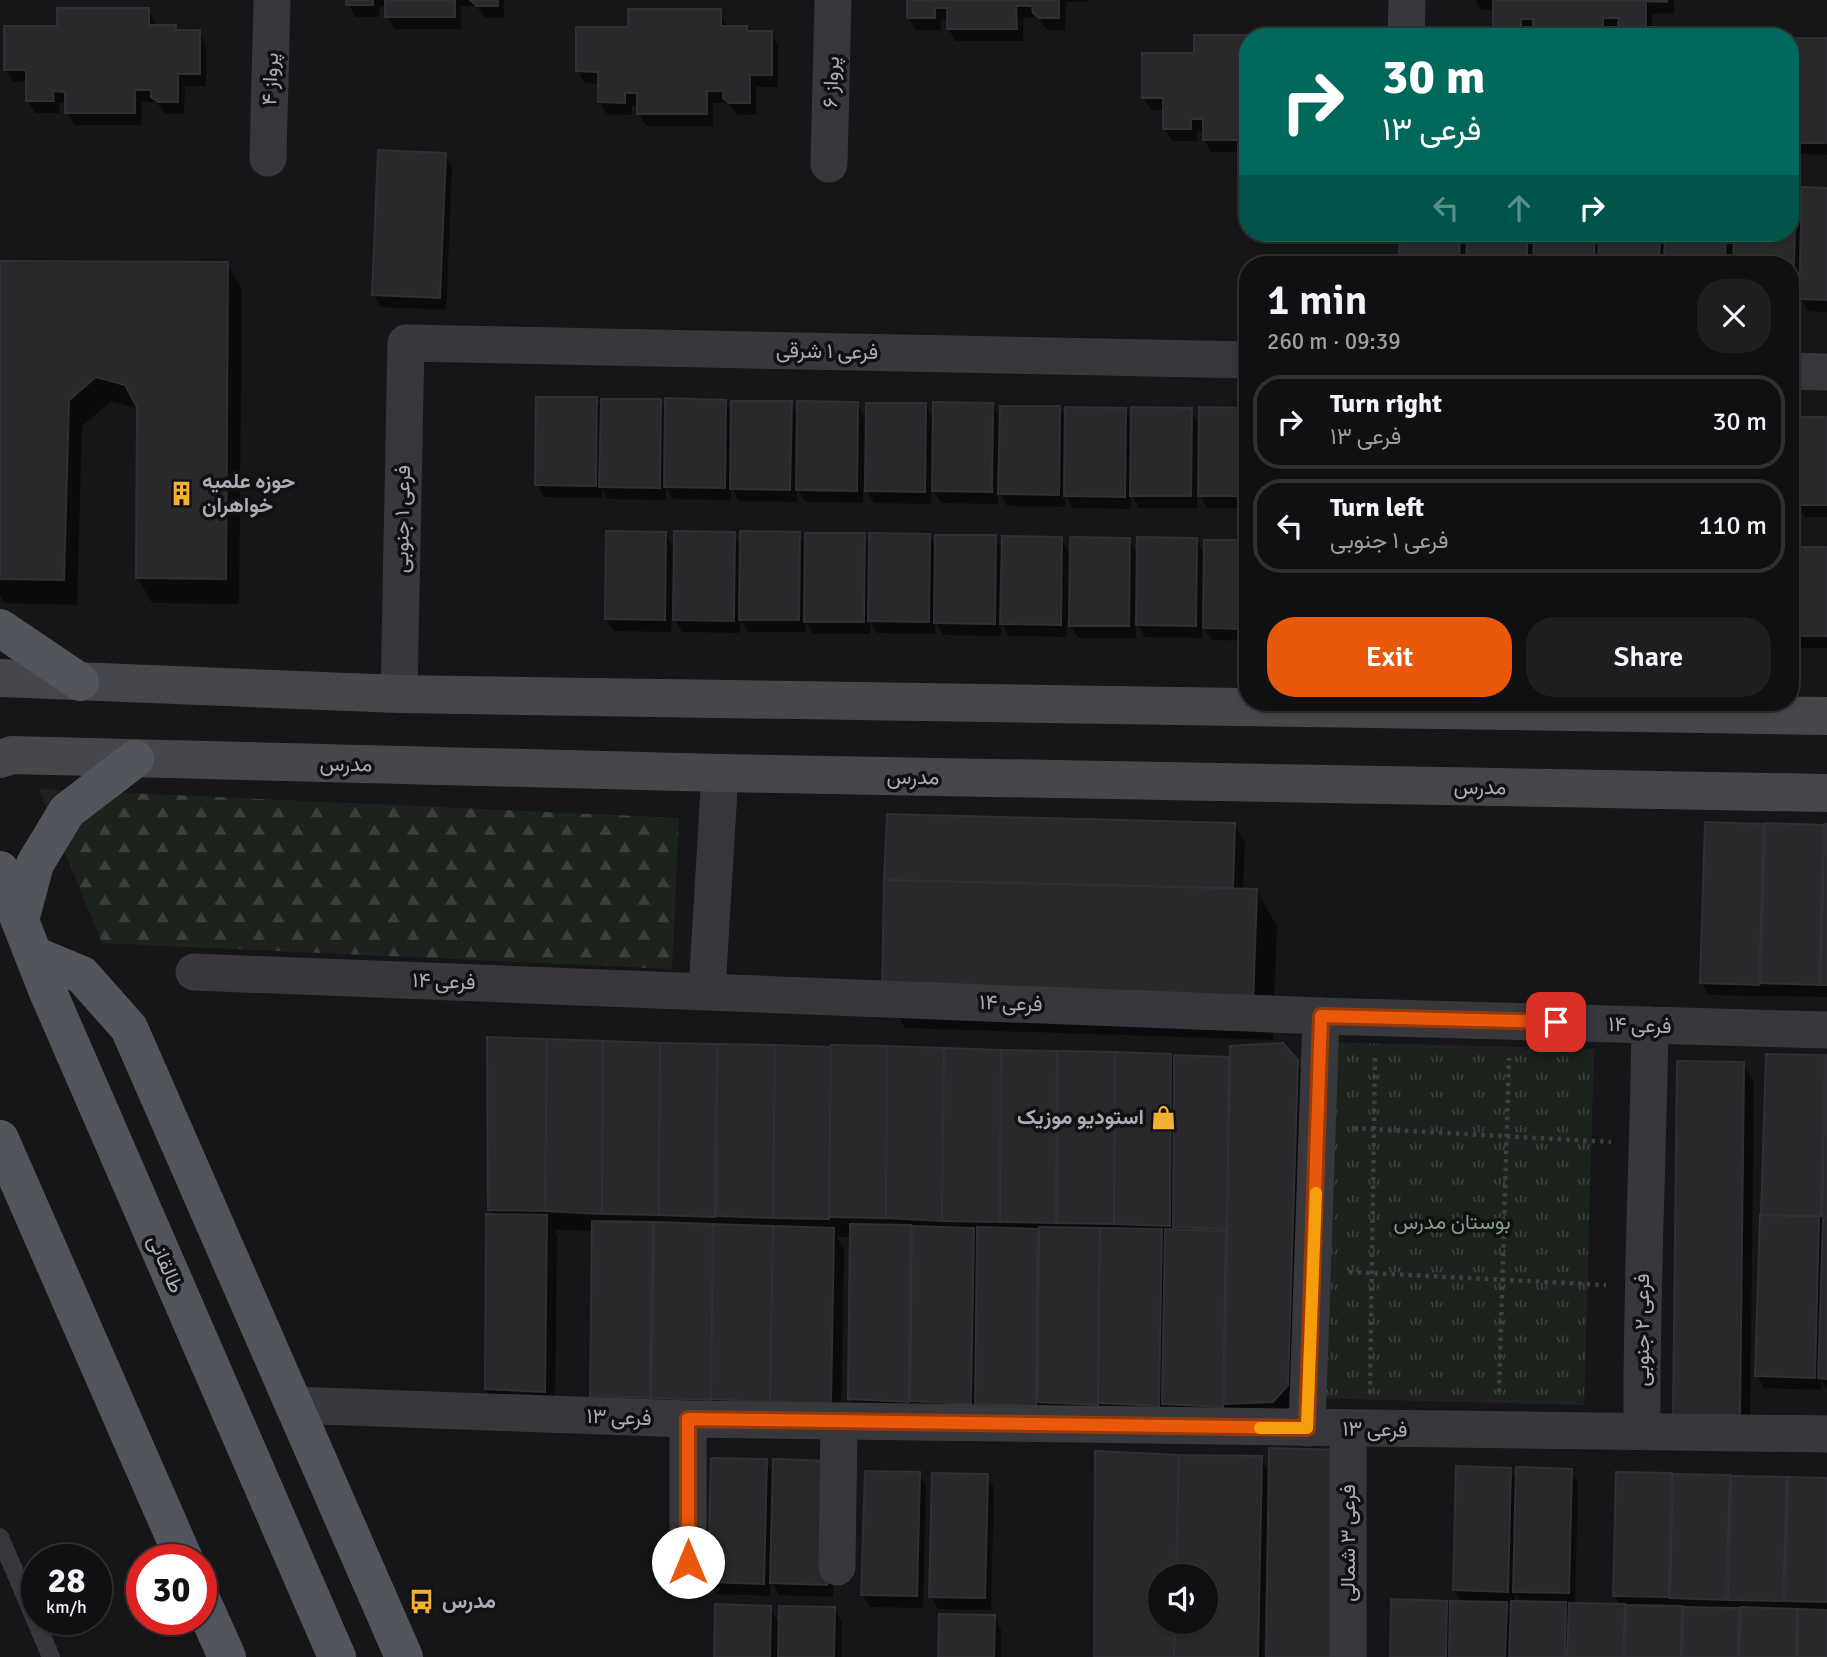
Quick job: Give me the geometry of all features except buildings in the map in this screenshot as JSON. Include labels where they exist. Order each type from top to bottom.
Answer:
[{"type":"main road","points":[[0,628],[80,682]]},
{"type":"main road","points":[[0,678],[399,694],[1239,707]]},
{"type":"main road","points":[[1502,711],[1827,716]]},
{"type":"main road","name":"مدرس","points":[[0,759],[12,755],[720,774],[1827,793]]},
{"type":"main road","points":[[20,920],[35,864],[67,811],[135,759]]},
{"type":"main road","name":"طالقانی","points":[[0,870],[34,955],[337,1657]]},
{"type":"main road","points":[[34,955],[82,975],[130,1028],[404,1657]]},
{"type":"main road","points":[[0,1139],[177,1544]]},
{"type":"main road","points":[[217,1634],[227,1657]]},
{"type":"street","name":"پرواز ۴","points":[[268,158],[272,0]]},
{"type":"street","name":"پرواز ۶","points":[[829,164],[833,0]]},
{"type":"street","points":[[1406,28],[1407,0]]},
{"type":"street","name":"فرعی ۱ شرقی","points":[[406,343],[1239,360]]},
{"type":"street","name":"فرعی ۱ جنوبی","points":[[399,694],[406,343]]},
{"type":"street","points":[[1799,371],[1827,372]]},
{"type":"street","points":[[707,990],[720,774]]},
{"type":"street","name":"فرعی ۱۴","points":[[194,972],[1321,1016],[1827,1030]]},
{"type":"street","points":[[1307,1428],[1321,1016]]},
{"type":"street","name":"فرعی ۲ جنوبی","points":[[1642,1430],[1650,1025]]},
{"type":"street","name":"فرعی ۱۳","points":[[293,1405],[688,1419],[1827,1434]]},
{"type":"street","points":[[688,1419],[688,1562]]},
{"type":"street","points":[[836,1567],[839,1421]]},
{"type":"street","name":"فرعی ۳ شمالی","points":[[1348,1428],[1349,1657]]},
{"type":"lane","points":[[0,1537],[51,1657]]},
{"type":"path","points":[[1370,1400],[1376,1043]]},
{"type":"path","points":[[1499,1403],[1509,1046]]},
{"type":"path","points":[[1318,1126],[1592,1139]]},
{"type":"path","points":[[1313,1269],[1588,1284]]},
{"type":"green space","points":[[39,789],[679,818],[672,969],[102,943]]},
{"type":"green space","name":"بوستان مدرس","points":[[1317,1042],[1594,1049],[1584,1405],[1307,1398]]},
{"type":"slow traffic","points":[[1260,1428],[1307,1428],[1316,1193]]},
{"type":"place","name":"حوزه علمیه خواهران","points":[[182,493]]},
{"type":"place","name":"استودیو موزیک","points":[[1164,1117]]},
{"type":"place","name":"مدرس","points":[[422,1601]]},
{"type":"route","points":[[688,1562],[688,1419],[1307,1428],[1321,1016],[1556,1022]]}]
